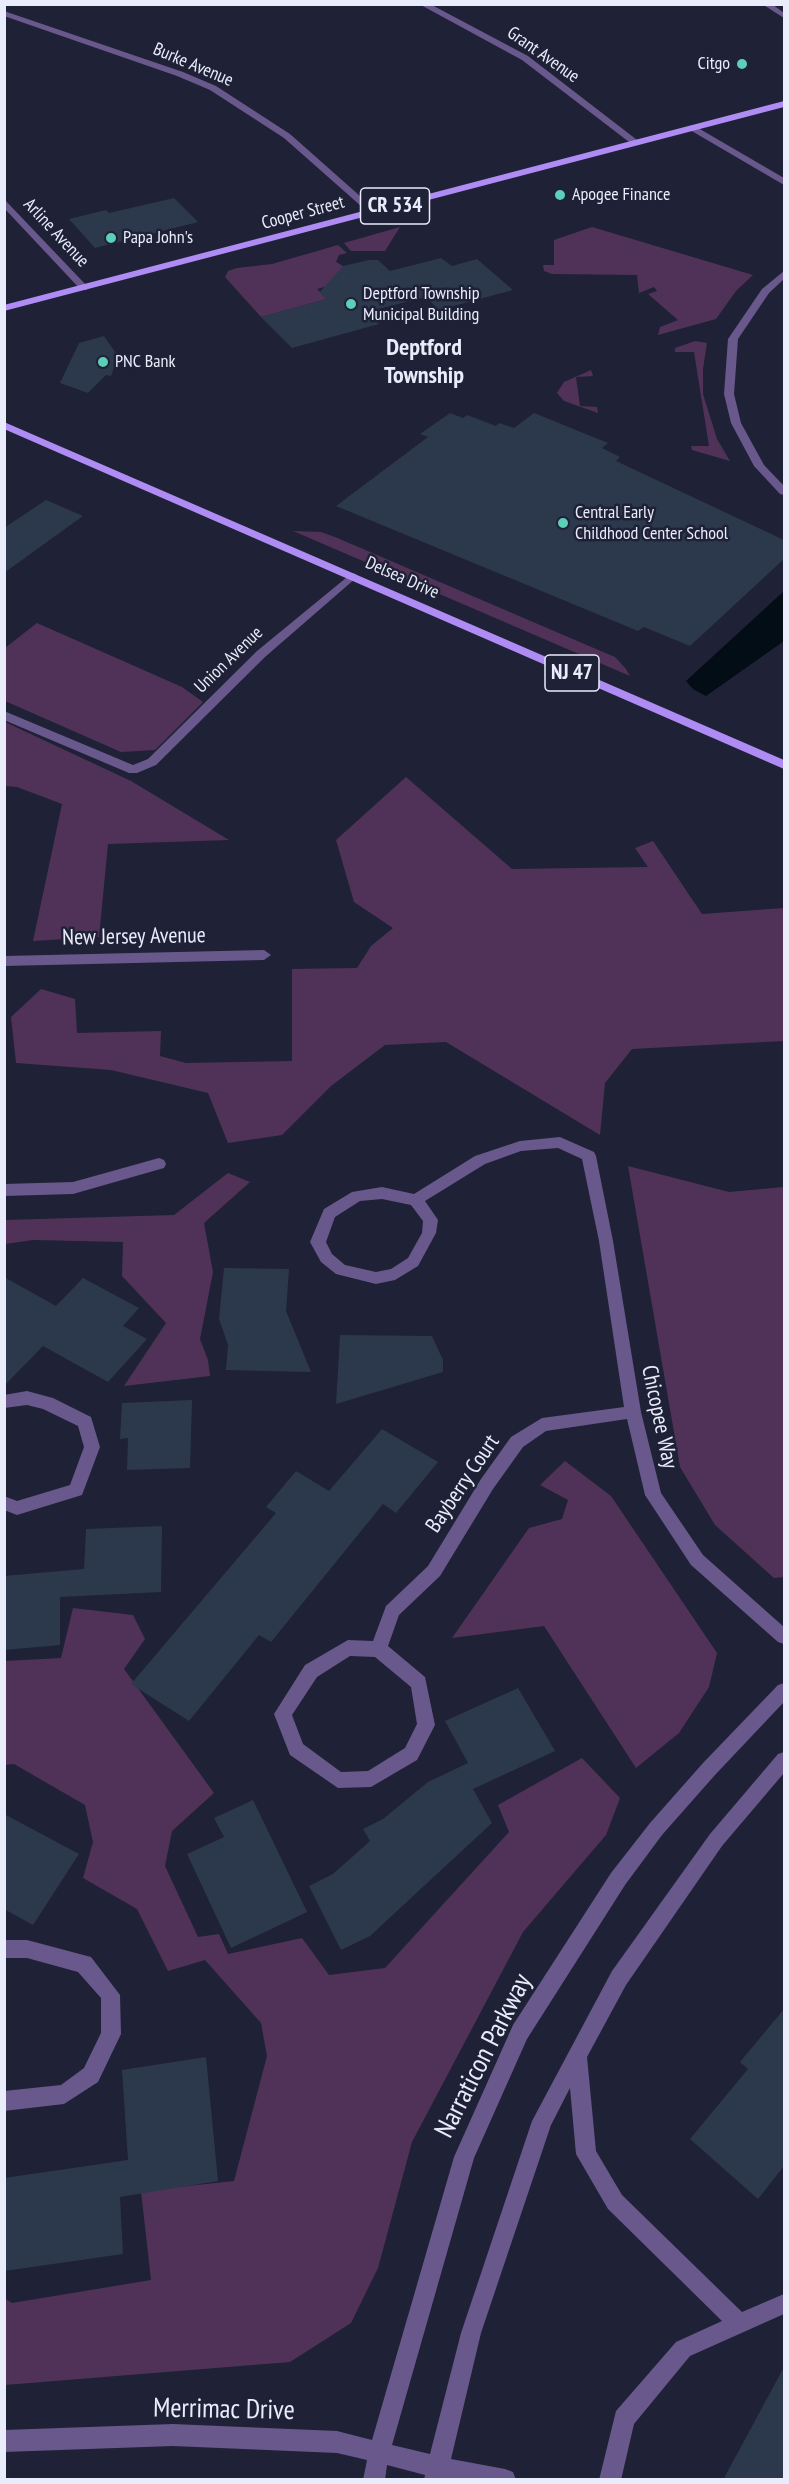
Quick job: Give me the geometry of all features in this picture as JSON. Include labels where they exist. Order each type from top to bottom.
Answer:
[{"type":"main road","name":"Cooper Street","points":[[4,308],[784,104]]},
{"type":"main road","points":[[4,315],[30,302]]},
{"type":"main road","name":"Delsea Drive","points":[[4,425],[784,765]]},
{"type":"street","name":"Grant Avenue","points":[[423,4],[525,58],[636,143]]},
{"type":"street","points":[[766,4],[784,16]]},
{"type":"street","name":"Burke Avenue","points":[[4,13],[180,74],[213,88],[287,136],[373,212]]},
{"type":"street","points":[[693,128],[784,182]]},
{"type":"street","name":"Arline Avenue","points":[[4,202],[84,288]]},
{"type":"street","points":[[784,274],[765,291],[733,339],[729,394],[736,423],[759,466],[784,492]]},
{"type":"street","name":"Union Avenue","points":[[4,715],[133,770],[152,762],[261,654],[352,576]]},
{"type":"street","name":"New Jersey Avenue","points":[[4,961],[264,955]]},
{"type":"street","name":"Chicopee Way","points":[[416,1200],[480,1160],[520,1146],[560,1142],[589,1156],[606,1241],[633,1412],[652,1495],[697,1560],[784,1637]]},
{"type":"street","points":[[4,1190],[73,1188],[159,1164]]},
{"type":"street","points":[[382,1193],[416,1200],[431,1220],[429,1233],[413,1262],[395,1274],[376,1278],[341,1269],[326,1258],[318,1242],[329,1213],[357,1196],[382,1193]]},
{"type":"street","points":[[4,1402],[27,1398],[47,1403],[85,1422],[93,1447],[76,1490],[17,1508],[4,1503]]},
{"type":"street","name":"Bayberry Court","points":[[379,1649],[392,1611],[434,1571],[487,1484],[517,1442],[542,1425],[633,1412]]},
{"type":"street","points":[[348,1648],[379,1649],[419,1683],[426,1725],[411,1754],[371,1779],[338,1780],[296,1749],[283,1714],[311,1671],[348,1648]]},
{"type":"street","name":"Narraticon Parkway","points":[[374,2480],[379,2452],[464,2157],[520,2032],[612,1888],[656,1829],[709,1769],[784,1691]]},
{"type":"street","points":[[437,2473],[471,2333],[542,2121],[619,1978],[716,1840],[784,1760]]},
{"type":"street","points":[[4,1949],[27,1949],[84,1964],[110,1995],[111,2034],[92,2075],[64,2094],[4,2101]]},
{"type":"street","points":[[578,2055],[586,2154],[615,2202],[740,2324]]},
{"type":"street","points":[[610,2480],[624,2419],[682,2349],[784,2304]]},
{"type":"street","name":"Merrimac Drive","points":[[4,2441],[173,2434],[337,2442],[379,2452],[437,2473],[505,2480]]},
{"type":"shaded area","points":[[400,227],[385,251],[351,251],[344,243]]},
{"type":"shaded area","points":[[592,227],[753,275],[736,291],[716,319],[658,335],[660,327],[678,320],[648,294],[657,291],[654,287],[639,293],[637,275],[552,274],[544,271],[543,265],[554,265],[554,240]]},
{"type":"shaded area","points":[[338,245],[347,253],[339,255],[336,262],[343,266],[349,280],[317,289],[327,299],[261,317],[225,277],[228,271],[237,268],[272,264]]},
{"type":"shaded area","points":[[695,341],[707,343],[703,369],[703,394],[717,439],[730,461],[692,450],[691,446],[709,446],[694,352],[675,352],[675,348]]},
{"type":"shaded area","points":[[591,370],[593,376],[576,377],[580,406],[597,407],[598,413],[564,401],[557,393],[564,382]]},
{"type":"shaded area","points":[[293,531],[321,532],[335,537],[615,657],[630,676]]},
{"type":"shaded area","points":[[784,591],[784,641],[706,696],[693,689],[686,681]]},
{"type":"shaded area","points":[[37,623],[182,687],[203,702],[155,750],[121,752],[5,701],[5,648]]},
{"type":"shaded area","points":[[5,722],[131,781],[229,840],[108,844],[99,937],[33,941],[62,804],[17,787],[5,786]]},
{"type":"shaded area","points":[[406,777],[512,869],[648,867],[635,848],[653,841],[702,914],[784,908],[784,1041],[632,1049],[605,1083],[600,1135],[446,1042],[385,1045],[331,1086],[282,1135],[228,1143],[208,1093],[111,1070],[16,1063],[11,1017],[41,989],[75,999],[77,1033],[161,1031],[160,1056],[186,1063],[292,1061],[292,969],[357,968],[371,946],[393,928],[354,902],[336,840]]},
{"type":"shaded area","points":[[628,1166],[729,1192],[784,1187],[784,1577],[774,1578],[715,1525],[680,1467]]},
{"type":"shaded area","points":[[228,1173],[250,1182],[204,1223],[213,1272],[200,1339],[208,1360],[210,1376],[124,1386],[166,1323],[122,1276],[123,1242],[33,1240],[5,1244],[5,1220],[174,1215]]},
{"type":"shaded area","points":[[565,1461],[611,1496],[717,1653],[709,1687],[679,1733],[636,1768],[544,1626],[452,1638],[529,1528],[562,1519],[568,1500],[540,1485]]},
{"type":"shaded area","points":[[73,1608],[133,1615],[145,1639],[124,1669],[214,1793],[172,1831],[165,1866],[198,1937],[219,1934],[228,1954],[302,1938],[329,1975],[385,1968],[509,1832],[498,1805],[582,1758],[620,1798],[606,1835],[523,1932],[412,2142],[378,2268],[351,2323],[290,2362],[5,2385],[4,2298],[12,2303],[151,2280],[141,2191],[234,2181],[267,2056],[261,2023],[205,1960],[168,1971],[137,1909],[83,1878],[93,1842],[85,1805],[14,1764],[5,1765],[5,1661],[61,1658]]},
{"type":"building","points":[[174,198],[198,222],[95,248],[69,219],[106,210],[109,213]]},
{"type":"building","name":"Deptford Township Municipal Building","points":[[441,258],[452,266],[477,259],[513,290],[439,310],[426,297],[366,312],[379,324],[292,348],[261,317],[327,299],[320,292],[343,266],[378,260],[390,271]]},
{"type":"building","points":[[104,336],[118,356],[111,376],[106,375],[88,393],[60,383],[79,343]]},
{"type":"building","name":"Central Early Childhood Center School","points":[[450,413],[463,418],[467,415],[496,426],[499,423],[514,428],[534,413],[608,443],[602,448],[620,457],[616,461],[784,540],[784,559],[690,646],[644,627],[638,631],[336,506],[428,437],[420,434]]},
{"type":"building","points":[[46,500],[83,516],[4,573],[4,528]]},
{"type":"building","points":[[224,1268],[289,1269],[286,1311],[311,1372],[226,1370],[228,1345],[219,1319]]},
{"type":"building","points":[[4,1277],[56,1306],[83,1278],[139,1308],[123,1326],[147,1339],[108,1382],[43,1346],[4,1386]]},
{"type":"building","points":[[340,1335],[432,1336],[443,1360],[443,1372],[336,1404]]},
{"type":"building","points":[[192,1400],[190,1468],[127,1470],[128,1438],[120,1439],[122,1403]]},
{"type":"building","points":[[382,1429],[438,1462],[396,1513],[383,1504],[271,1642],[259,1635],[189,1721],[131,1684],[276,1513],[266,1507],[296,1471],[329,1491]]},
{"type":"building","points":[[162,1526],[161,1592],[60,1597],[60,1645],[4,1650],[4,1576],[84,1569],[86,1529]]},
{"type":"building","points":[[518,1688],[555,1751],[473,1789],[492,1823],[370,1936],[341,1950],[309,1886],[333,1874],[370,1841],[363,1829],[383,1819],[428,1782],[468,1763],[445,1721]]},
{"type":"building","points":[[253,1800],[307,1912],[231,1948],[187,1854],[224,1837],[214,1818]]},
{"type":"building","points":[[4,1814],[79,1854],[33,1925],[4,1909]]},
{"type":"building","points":[[784,2009],[784,2166],[758,2199],[690,2139],[748,2069],[740,2062]]},
{"type":"building","points":[[206,2057],[218,2181],[120,2197],[123,2254],[4,2271],[4,2178],[128,2160],[122,2070]]},
{"type":"building","points":[[784,2367],[784,2480],[723,2480]]},
{"type":"place","name":"Citgo","points":[[742,64]]},
{"type":"place","name":"Apogee Finance","points":[[560,195]]},
{"type":"place","name":"Papa John's","points":[[111,238]]},
{"type":"place","name":"Deptford Township Municipal Building","points":[[351,304]]},
{"type":"place","name":"PNC Bank","points":[[103,362]]},
{"type":"place","name":"Central Early Childhood Center School","points":[[563,523]]},
{"type":"district","name":"Deptford Township","points":[[424,362]]}]
